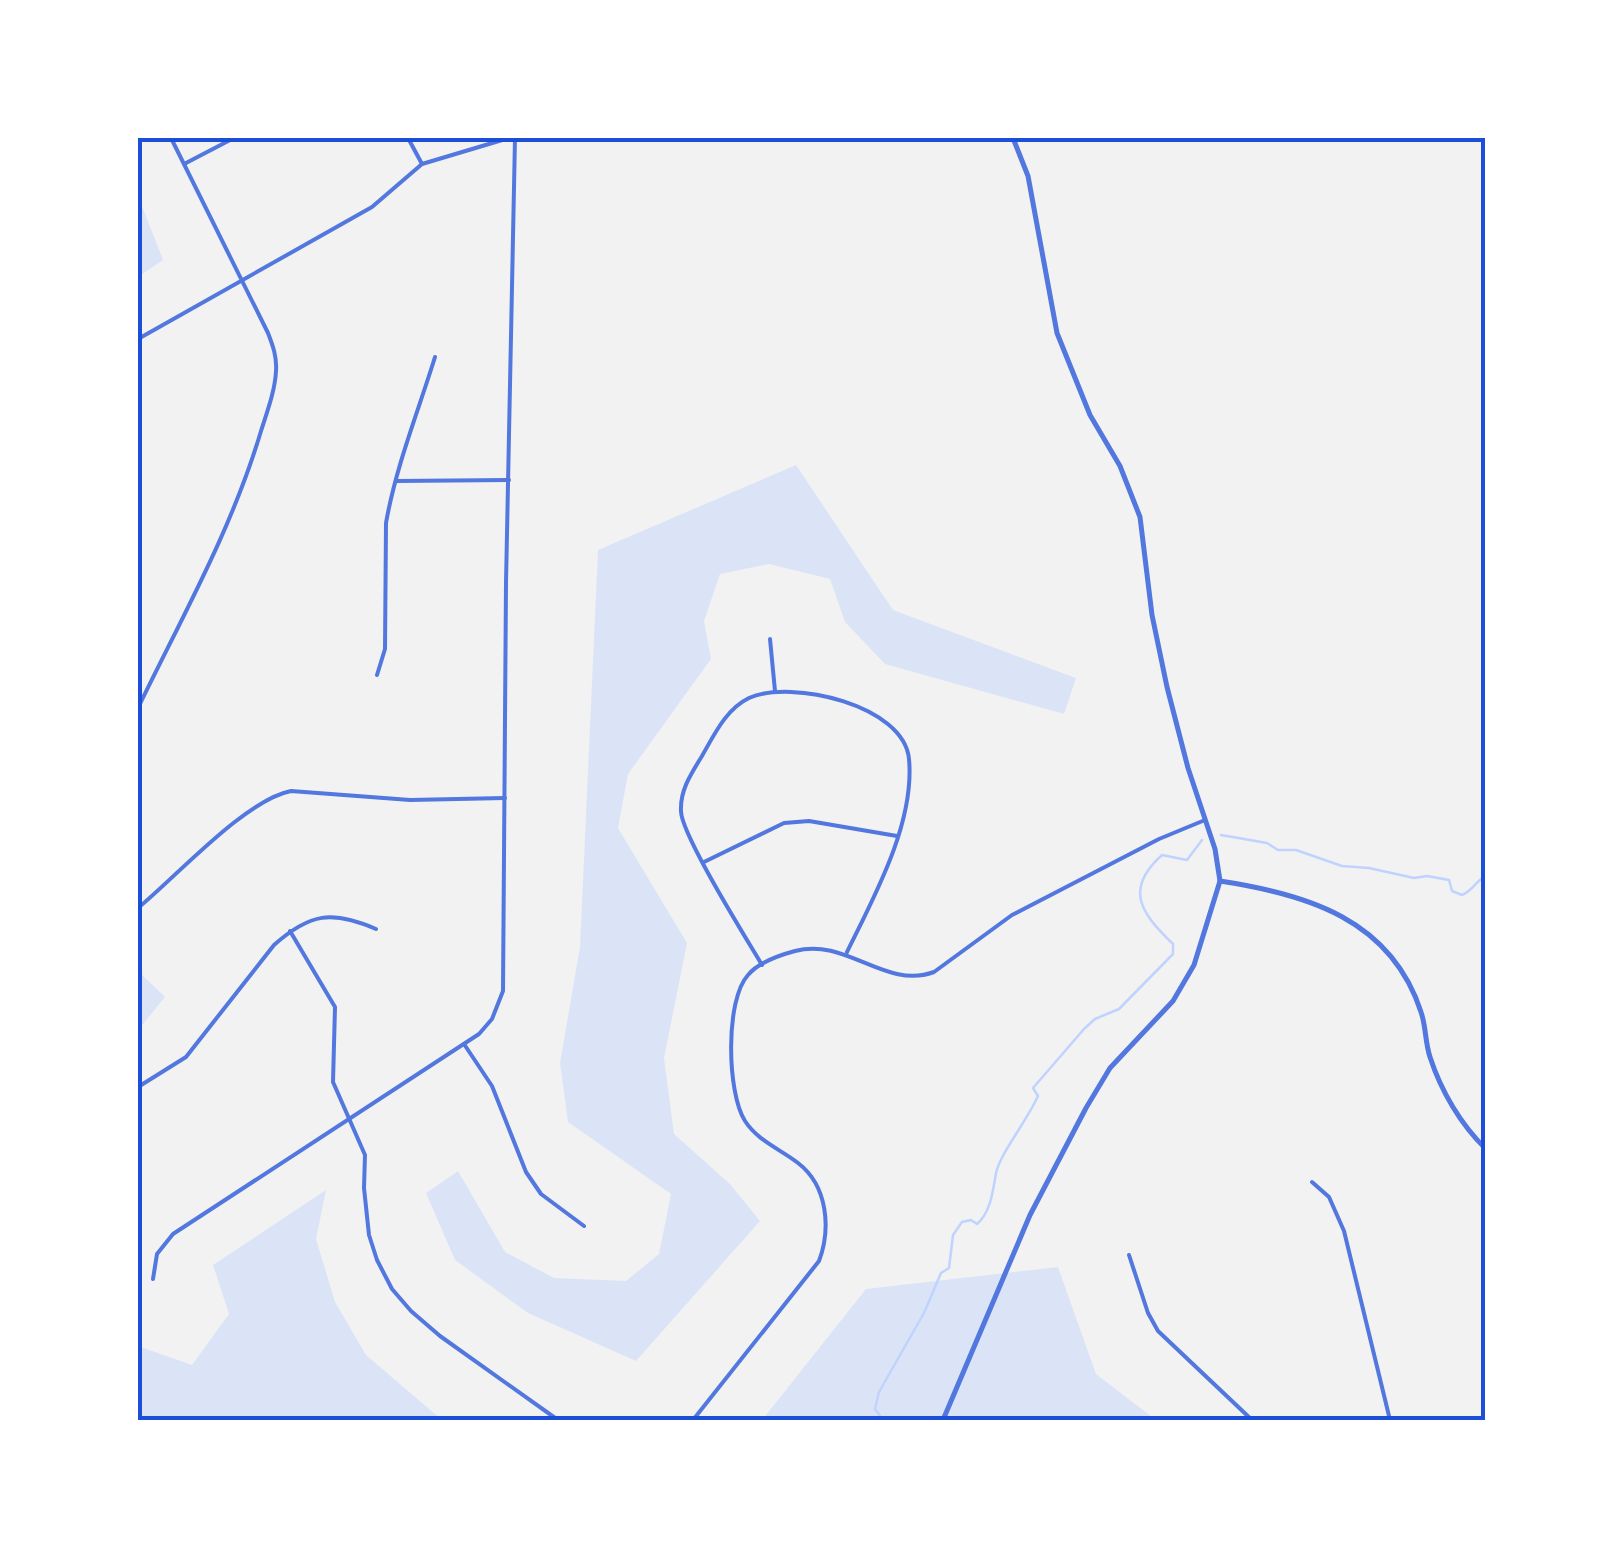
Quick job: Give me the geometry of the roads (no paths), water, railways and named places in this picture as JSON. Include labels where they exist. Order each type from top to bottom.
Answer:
[{"type":"street","points":[[138,708],[228,523],[275,382],[275,350],[173,140],[185,138]]},
{"type":"street","points":[[186,162],[234,138]]},
{"type":"street","points":[[408,138],[422,164]]},
{"type":"street","points":[[138,339],[372,207],[422,164],[512,138],[503,991],[492,1020],[464,1044],[172,1234],[157,1254],[153,1280]]},
{"type":"street","points":[[943,1420],[1030,1215],[1110,1068],[1173,1002],[1194,965],[1220,880],[1215,849],[1167,688],[1152,616],[1140,517],[1127,480],[1090,414],[1057,333],[1028,176],[1013,138]]},
{"type":"street","points":[[376,675],[385,649],[386,523],[436,357]]},
{"type":"street","points":[[396,481],[509,480]]},
{"type":"street","points":[[770,639],[774,690]]},
{"type":"street","points":[[762,965],[682,824],[682,796],[688,779],[727,716],[751,698],[774,690],[790,690],[867,711],[895,728],[909,756],[909,779],[890,861],[846,953]]},
{"type":"street","points":[[138,908],[248,810],[274,794],[291,791],[410,800],[505,798]]},
{"type":"street","points":[[704,862],[784,823],[809,820],[897,836]]},
{"type":"street","points":[[692,1420],[819,1261],[826,1242],[824,1203],[816,1186],[802,1166],[759,1138],[736,1102],[733,1014],[736,994],[750,971],[797,950],[824,948],[846,953],[888,972],[923,976],[1012,915],[1132,852],[1205,820]]},
{"type":"street","points":[[1220,880],[1292,895],[1346,918],[1385,948],[1422,1014],[1430,1056],[1455,1111],[1486,1149]]},
{"type":"street","points":[[138,1087],[186,1057],[274,945],[290,931],[321,917],[348,917],[376,929]]},
{"type":"street","points":[[290,931],[336,1007],[332,1082],[365,1156],[369,1235],[392,1289],[440,1336],[558,1420]]},
{"type":"street","points":[[464,1044],[492,1086],[526,1172],[541,1194],[584,1226]]},
{"type":"street","points":[[1312,1182],[1329,1197],[1344,1231],[1390,1420]]},
{"type":"street","points":[[1129,1255],[1158,1331],[1252,1420]]},
{"type":"waterway","points":[[1221,835],[1267,843],[1278,850],[1296,850],[1342,866],[1449,880],[1452,891],[1462,895],[1486,876]]},
{"type":"waterway","points":[[883,1420],[875,1409],[879,1392],[924,1313],[941,1273],[949,1268],[953,1235],[962,1222],[971,1220],[977,1224],[985,1213],[999,1165],[1038,1096],[1033,1088],[1084,1029],[1095,1019],[1119,1009],[1173,954],[1173,944],[1141,901],[1143,879],[1162,855],[1187,860],[1202,840]]}]
